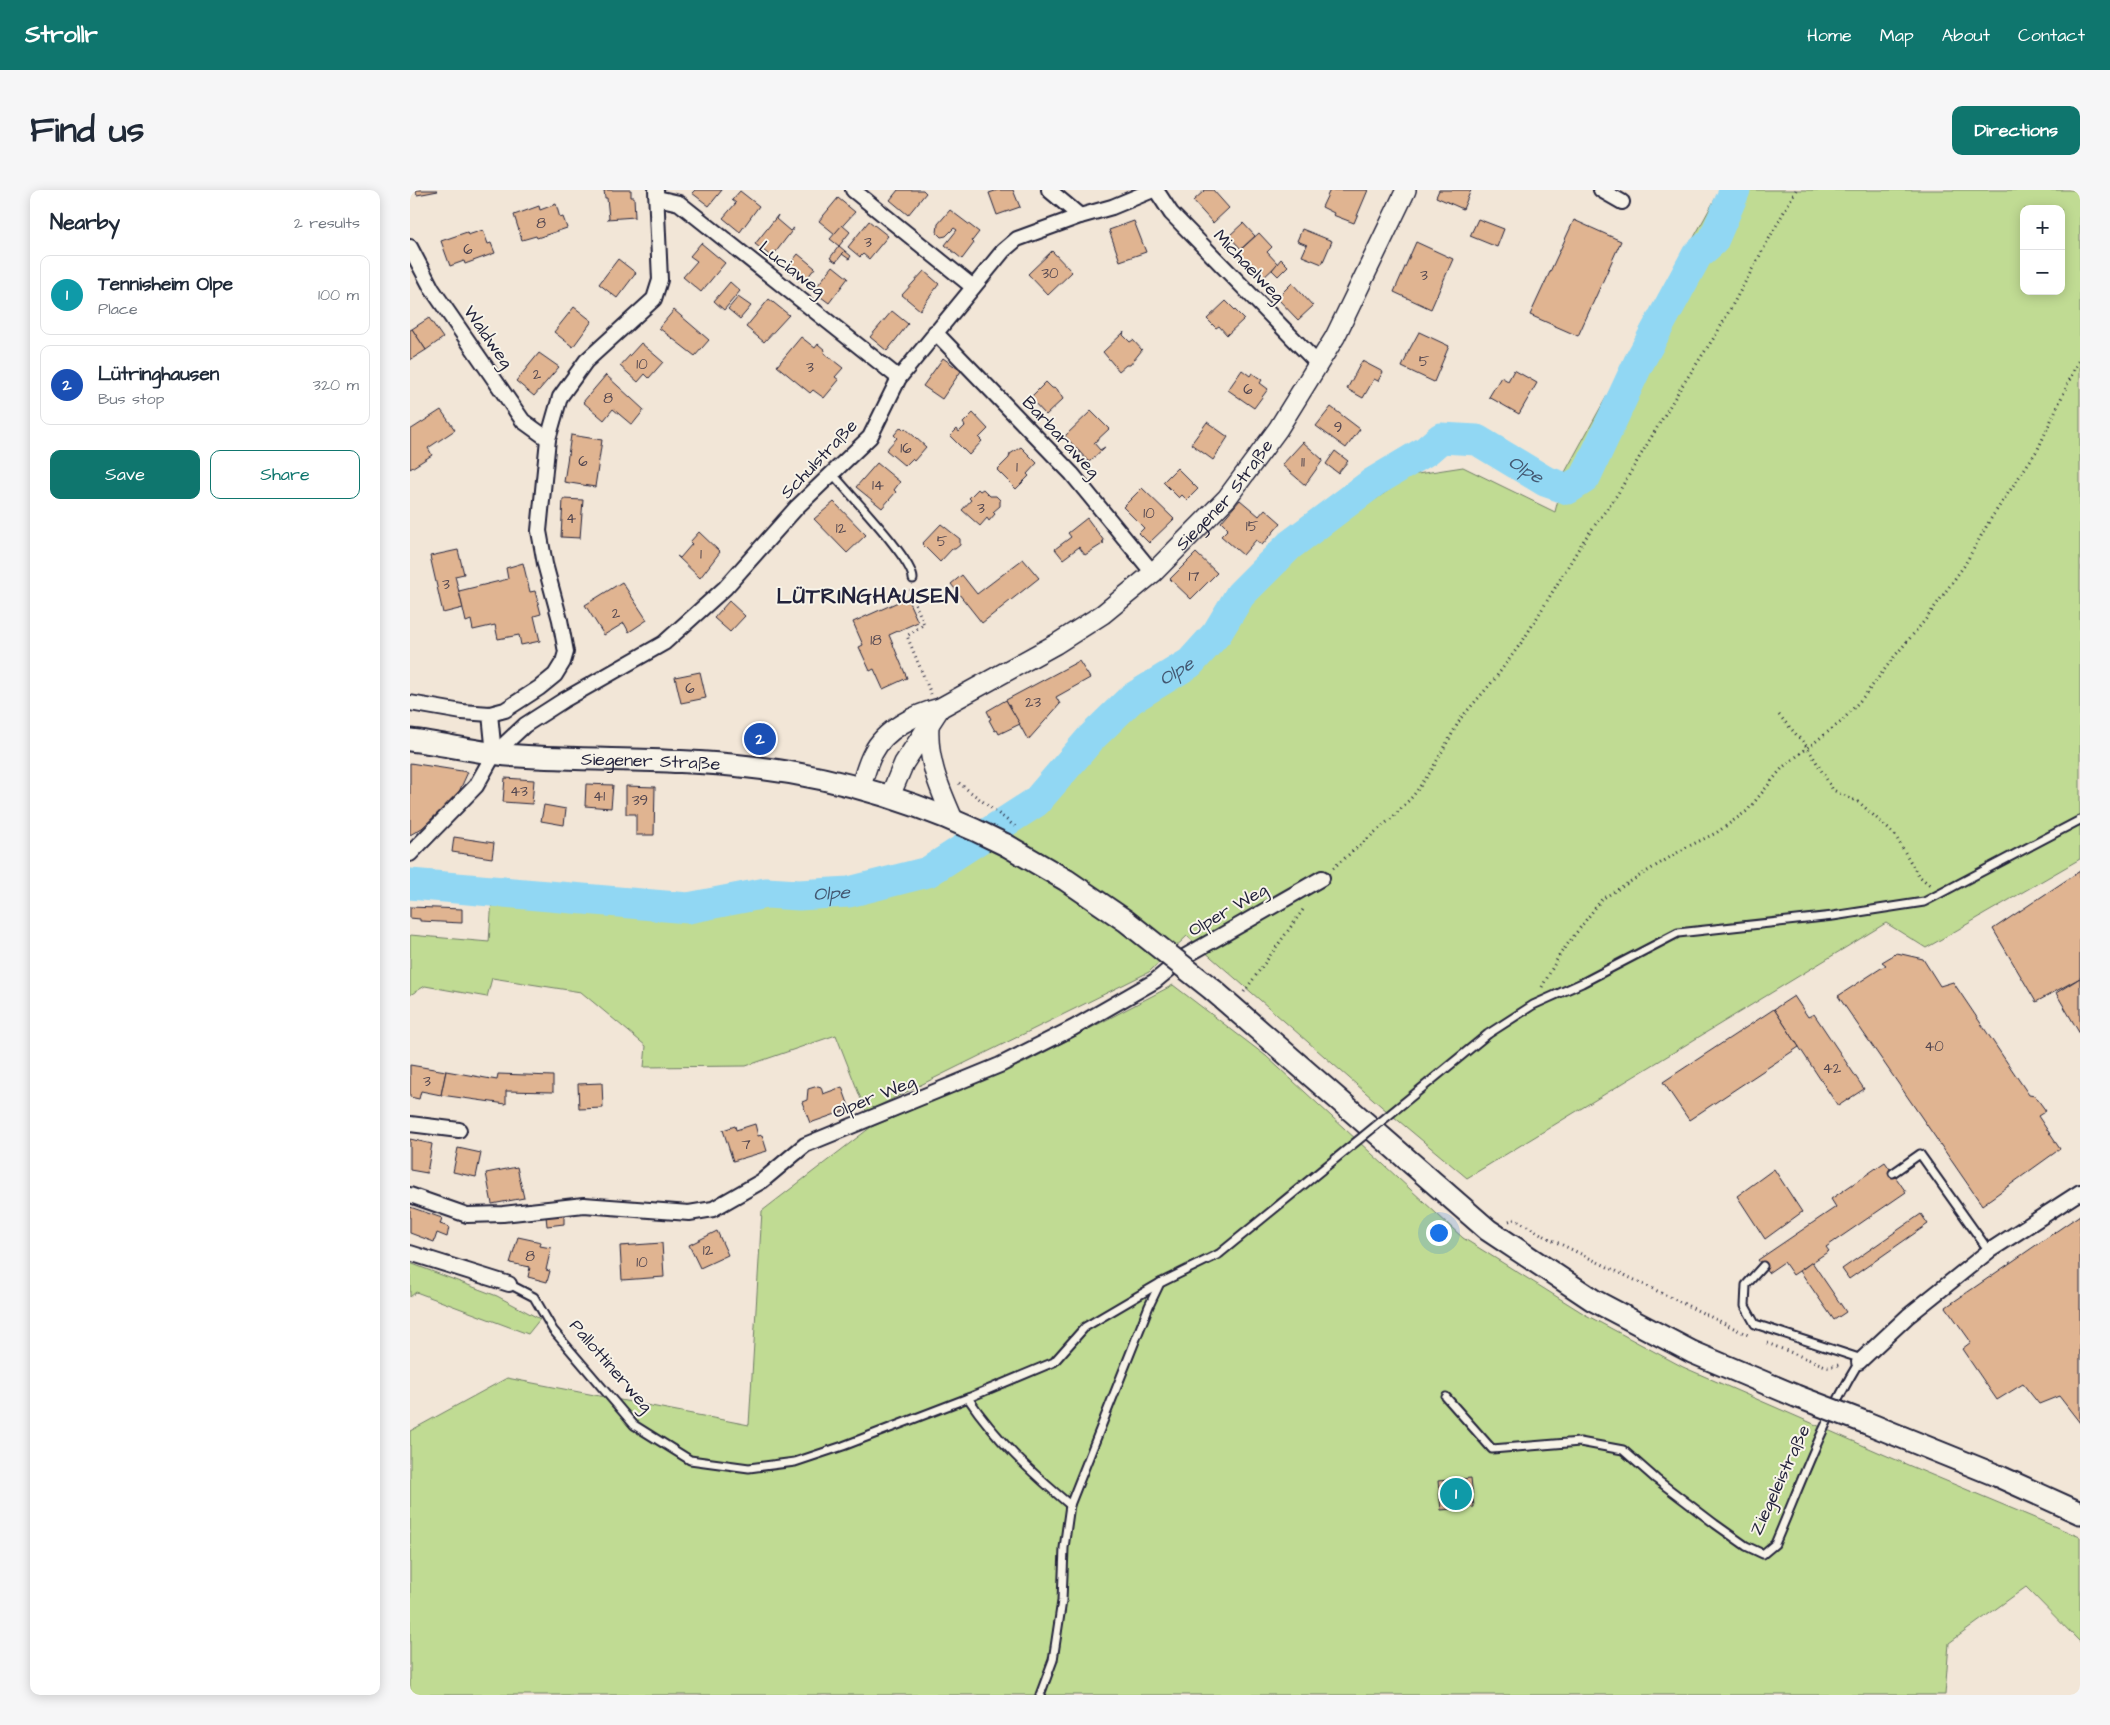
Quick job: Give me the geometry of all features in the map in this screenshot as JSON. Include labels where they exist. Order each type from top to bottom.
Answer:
[{"type":"main road","name":"Siegener Straße","points":[[410,740],[494,754],[518,756],[666,761],[750,767],[823,778],[861,787]]},
{"type":"main road","points":[[861,787],[953,819],[1006,845],[1066,880],[1126,920],[1213,990],[1488,1230],[1593,1300],[1692,1352],[1796,1396],[1998,1476],[2080,1513]]},
{"type":"street","points":[[853,190],[973,287]]},
{"type":"street","points":[[1049,190],[1080,216]]},
{"type":"street","name":"Schulstraße","points":[[410,854],[476,786],[494,754],[525,725],[664,643],[725,588],[797,507],[870,437],[899,378],[1002,252],[1017,239],[1080,216],[1112,207],[1154,190]]},
{"type":"street","name":"Michaelweg","points":[[1154,190],[1171,212],[1319,365]]},
{"type":"street","name":"Siegener Straße","points":[[861,787],[874,752],[887,735],[907,721],[927,711],[940,708],[1056,644],[1102,614],[1153,573],[1227,498],[1278,430],[1319,365],[1335,337],[1406,190]]},
{"type":"street","points":[[1601,190],[1622,202]]},
{"type":"street","points":[[410,702],[462,712],[490,714],[505,710],[556,675],[563,662],[566,652],[539,531],[548,439],[560,397],[586,361],[654,300],[660,280],[657,194]]},
{"type":"street","name":"Luciaweg","points":[[657,194],[678,203],[899,378]]},
{"type":"street","name":"Waldweg","points":[[410,247],[432,289],[523,421],[548,439]]},
{"type":"street","name":"Barbaraweg","points":[[935,332],[1072,474],[1153,573]]},
{"type":"street","points":[[890,796],[904,763],[940,708]]},
{"type":"street","points":[[490,714],[494,754]]},
{"type":"street","points":[[930,725],[928,744],[931,760],[938,786],[953,819]]},
{"type":"street","name":"Olper Weg","points":[[410,1195],[467,1215],[503,1214],[584,1205],[689,1213],[713,1209],[762,1181],[805,1145],[1000,1065],[1073,1028],[1155,981],[1184,957],[1322,878]]},
{"type":"street","points":[[410,1124],[459,1130]]},
{"type":"street","name":"Ziegeleistraße","points":[[1861,1361],[1908,1316],[1989,1251],[2080,1192]]},
{"type":"street","name":"Pallottinerweg","points":[[410,1253],[509,1284]]},
{"type":"lane","points":[[832,473],[903,556],[913,572],[913,579]]},
{"type":"lane","name":"Pallottinerweg","points":[[509,1284],[534,1298],[553,1330],[634,1424],[690,1460],[748,1468],[795,1462],[843,1446],[968,1398],[1054,1362],[1085,1327],[1160,1283],[1220,1254],[1488,1034],[1533,1005],[1582,984],[1678,933],[1833,916],[1924,902],[2080,820]]},
{"type":"lane","points":[[1893,1173],[1920,1154],[1989,1251]]},
{"type":"lane","points":[[1763,1266],[1746,1285],[1745,1306],[1755,1324],[1861,1361]]},
{"type":"lane","points":[[1040,1695],[1053,1660],[1062,1601],[1064,1548],[1070,1505],[1149,1306],[1160,1283]]},
{"type":"lane","name":"Ziegeleistraße","points":[[1446,1397],[1492,1449],[1580,1442],[1623,1450],[1656,1479],[1715,1524],[1746,1546],[1763,1554],[1775,1544],[1818,1441],[1848,1382],[1861,1361]]},
{"type":"lane","points":[[968,1398],[983,1421],[1009,1451],[1070,1505]]},
{"type":"path","points":[[1346,857],[1393,817],[1413,796],[1431,771],[1461,718],[1494,680],[1524,639],[1584,540],[1617,496],[1680,389],[1717,333],[1796,190]]},
{"type":"path","points":[[1541,990],[1560,954],[1602,899],[1685,848],[1716,833],[1747,811],[1767,789],[1782,766],[1842,721],[1866,694],[1926,619],[1964,566],[1990,520],[2038,449],[2080,357]]},
{"type":"path","points":[[913,579],[910,592],[924,624],[907,636],[934,701],[940,708]]},
{"type":"path","points":[[1779,716],[1808,748],[1833,790],[1860,803],[1895,835],[1918,875],[1940,894]]},
{"type":"path","points":[[966,790],[1022,831]]},
{"type":"path","points":[[1244,992],[1306,905]]},
{"type":"path","points":[[1237,986],[1252,998]]},
{"type":"path","points":[[1514,1227],[1506,1222],[1515,1219],[1548,1238],[1755,1338]]},
{"type":"path","points":[[1764,1341],[1828,1367],[1861,1361]]},
{"type":"green space","points":[[1720,190],[2080,190],[2080,859],[1926,948],[1886,923],[1467,1178],[1381,1106],[1187,936],[1149,972],[866,1112],[836,1035],[746,1066],[644,1067],[646,1046],[581,992],[492,978],[487,997],[425,986],[410,995],[410,935],[489,942],[492,899],[701,916],[764,900],[848,902],[930,879],[1040,808],[1097,742],[1130,711],[1189,670],[1217,647],[1243,603],[1287,560],[1411,475],[1463,467],[1555,512],[1564,474]]},
{"type":"green space","points":[[1173,985],[1266,1056],[1463,1238],[1586,1315],[1683,1367],[1908,1465],[2080,1537],[2080,1642],[2026,1587],[1949,1643],[1945,1695],[410,1695],[410,1431],[507,1378],[749,1425],[762,1211],[871,1127],[1024,1063]]},
{"type":"green space","points":[[410,1263],[497,1296],[540,1319],[528,1334],[416,1292],[410,1297]]},
{"type":"building","points":[[416,190],[437,190],[438,191],[417,195]]},
{"type":"building","points":[[604,190],[631,190],[631,197],[634,197],[635,217],[607,219],[609,218],[607,198],[605,198]]},
{"type":"building","points":[[695,190],[722,190],[709,206],[692,193]]},
{"type":"building","points":[[898,190],[923,190],[926,193],[908,215],[890,200]]},
{"type":"building","points":[[998,190],[1013,190],[1020,207],[997,215],[989,193]]},
{"type":"building","points":[[1205,190],[1213,190],[1229,208],[1213,223],[1193,201]]},
{"type":"building","points":[[1330,190],[1368,190],[1354,223],[1333,215],[1334,213],[1322,207]]},
{"type":"building","points":[[1439,190],[1471,190],[1463,209],[1436,197]]},
{"type":"building","points":[[740,191],[759,206],[740,232],[723,218],[736,203],[732,200]]},
{"type":"building","points":[[838,198],[855,212],[835,234],[819,221]]},
{"type":"building","points":[[556,204],[560,218],[563,217],[567,228],[537,238],[536,236],[522,240],[514,215],[539,206],[540,210]]},
{"type":"building","points":[[950,210],[979,232],[972,241],[974,243],[962,259],[945,245],[957,230],[954,228],[946,236],[941,237],[937,233],[938,224]]},
{"type":"building","points":[[778,215],[776,219],[790,231],[794,228],[772,257],[755,244]]},
{"type":"building","points":[[1478,219],[1504,229],[1497,247],[1470,236]]},
{"type":"building","points":[[1574,220],[1621,241],[1578,336],[1530,315]]},
{"type":"building","points":[[869,221],[888,236],[869,259],[863,254],[860,257],[848,247]]},
{"type":"building","points":[[1134,221],[1146,252],[1120,261],[1109,230]]},
{"type":"building","points":[[1243,223],[1255,236],[1241,249],[1229,236]]},
{"type":"building","points":[[842,225],[850,232],[839,246],[830,239]]},
{"type":"building","points":[[1302,229],[1332,241],[1322,264],[1302,256],[1307,245],[1297,241]]},
{"type":"building","points":[[483,230],[488,244],[491,243],[495,253],[465,264],[464,261],[450,266],[441,241],[467,232],[468,235]]},
{"type":"building","points":[[1259,233],[1272,247],[1267,252],[1278,264],[1261,280],[1236,254]]},
{"type":"building","points":[[1416,242],[1453,259],[1431,309],[1394,292]]},
{"type":"building","points":[[701,243],[725,263],[701,292],[683,277],[697,261],[690,256]]},
{"type":"building","points":[[839,246],[845,251],[836,262],[830,258]]},
{"type":"building","points":[[845,251],[851,256],[849,259],[842,254]]},
{"type":"building","points":[[1052,251],[1072,272],[1048,295],[1028,274]]},
{"type":"building","points":[[798,254],[815,268],[803,283],[786,269]]},
{"type":"building","points":[[618,259],[636,273],[617,298],[599,284]]},
{"type":"building","points":[[1281,259],[1288,266],[1278,276],[1272,270]]},
{"type":"building","points":[[833,266],[848,278],[829,303],[813,291]]},
{"type":"building","points":[[924,271],[939,284],[920,310],[902,295]]},
{"type":"building","points":[[730,282],[740,291],[724,310],[714,301]]},
{"type":"building","points":[[1292,283],[1313,306],[1298,320],[1277,298]]},
{"type":"building","points":[[738,297],[751,306],[740,319],[728,309]]},
{"type":"building","points":[[769,299],[789,315],[764,342],[746,327]]},
{"type":"building","points":[[1226,301],[1244,319],[1227,335],[1219,326],[1216,328],[1207,319]]},
{"type":"building","points":[[574,307],[592,321],[573,347],[554,332]]},
{"type":"building","points":[[674,310],[709,340],[695,356],[659,328]]},
{"type":"building","points":[[892,311],[908,324],[887,351],[870,337]]},
{"type":"building","points":[[429,318],[443,338],[426,350],[412,329]]},
{"type":"building","points":[[412,329],[426,350],[410,360],[410,330]]},
{"type":"building","points":[[1124,332],[1123,335],[1130,342],[1133,340],[1142,350],[1130,365],[1126,365],[1119,371],[1103,352]]},
{"type":"building","points":[[1419,332],[1449,346],[1434,382],[1402,367]]},
{"type":"building","points":[[801,337],[815,348],[818,344],[825,350],[824,353],[843,368],[835,377],[839,380],[824,398],[813,390],[810,393],[777,366]]},
{"type":"building","points":[[641,343],[663,362],[649,378],[645,374],[638,382],[620,366]]},
{"type":"building","points":[[539,353],[559,367],[534,396],[516,381]]},
{"type":"building","points":[[943,358],[961,371],[942,399],[923,386]]},
{"type":"building","points":[[1362,361],[1383,372],[1378,381],[1374,379],[1363,398],[1347,389]]},
{"type":"building","points":[[1242,370],[1250,376],[1252,373],[1262,380],[1260,383],[1268,389],[1254,408],[1228,390]]},
{"type":"building","points":[[1514,370],[1537,383],[1519,414],[1489,397],[1501,377],[1508,381]]},
{"type":"building","points":[[606,375],[644,410],[632,425],[613,409],[604,420],[583,402]]},
{"type":"building","points":[[1046,382],[1052,388],[1057,389],[1063,399],[1046,415],[1030,398]]},
{"type":"building","points":[[1331,407],[1360,429],[1346,448],[1316,426]]},
{"type":"building","points":[[441,410],[455,430],[428,448],[432,455],[410,469],[410,430]]},
{"type":"building","points":[[1091,411],[1109,429],[1094,443],[1100,450],[1105,447],[1089,462],[1065,436]]},
{"type":"building","points":[[973,413],[988,429],[979,438],[982,441],[969,455],[950,436],[957,429],[959,432],[965,426],[963,423]]},
{"type":"building","points":[[1207,422],[1228,437],[1213,460],[1191,444]]},
{"type":"building","points":[[901,427],[904,430],[905,428],[926,447],[914,461],[912,459],[905,466],[886,450],[897,438],[894,435]]},
{"type":"building","points":[[571,435],[602,440],[595,487],[564,482]]},
{"type":"building","points":[[1303,442],[1323,460],[1305,485],[1282,465]]},
{"type":"building","points":[[1021,447],[1037,463],[1027,474],[1029,476],[1016,489],[997,470],[1009,458],[1010,454]]},
{"type":"building","points":[[1335,451],[1348,461],[1338,473],[1326,464]]},
{"type":"building","points":[[877,463],[900,482],[894,490],[896,492],[882,508],[856,487]]},
{"type":"building","points":[[1177,468],[1198,489],[1187,500],[1182,495],[1179,498],[1163,482]]},
{"type":"building","points":[[1142,488],[1174,519],[1149,543],[1139,533],[1144,528],[1123,507]]},
{"type":"building","points":[[978,489],[980,491],[983,489],[990,496],[996,496],[1000,500],[1000,506],[993,512],[995,514],[989,521],[987,518],[980,526],[962,510],[971,500],[969,498]]},
{"type":"building","points":[[563,499],[583,500],[580,538],[561,537]]},
{"type":"building","points":[[1240,500],[1259,516],[1265,509],[1281,523],[1262,545],[1256,540],[1243,555],[1221,536],[1228,529],[1221,522]]},
{"type":"building","points":[[834,502],[866,535],[847,553],[814,519]]},
{"type":"building","points":[[1087,518],[1104,543],[1085,555],[1079,547],[1063,559],[1055,549],[1071,537],[1068,533]]},
{"type":"building","points":[[941,524],[960,539],[960,545],[952,549],[940,562],[922,544]]},
{"type":"building","points":[[699,532],[720,552],[700,578],[677,556],[680,558]]},
{"type":"building","points":[[458,550],[464,574],[455,576],[463,608],[443,613],[430,556]]},
{"type":"building","points":[[1196,553],[1217,573],[1191,599],[1170,579]]},
{"type":"building","points":[[1023,559],[1039,578],[982,623],[951,584],[962,575],[977,594]]},
{"type":"building","points":[[523,563],[530,592],[535,591],[541,614],[534,616],[540,641],[521,645],[519,635],[498,639],[495,625],[473,630],[471,620],[466,622],[459,591],[508,579],[506,568]]},
{"type":"building","points":[[622,582],[647,620],[629,632],[624,623],[604,635],[585,605]]},
{"type":"building","points":[[907,598],[918,622],[889,635],[907,678],[883,689],[874,669],[870,671],[859,647],[863,645],[853,622]]},
{"type":"building","points":[[729,601],[745,616],[730,632],[714,618]]},
{"type":"building","points":[[1079,661],[1090,678],[1056,697],[1060,704],[1028,740],[1006,700]]},
{"type":"building","points":[[700,672],[706,698],[681,703],[675,677]]},
{"type":"building","points":[[1006,700],[1020,724],[999,734],[997,730],[995,731],[989,720],[991,719],[987,711]]},
{"type":"building","points":[[410,763],[468,772],[458,794],[422,828],[410,835]]},
{"type":"building","points":[[505,778],[534,780],[532,804],[503,802]]},
{"type":"building","points":[[586,784],[613,785],[611,808],[585,806]]},
{"type":"building","points":[[626,786],[655,787],[654,835],[636,835],[636,814],[626,814]]},
{"type":"building","points":[[544,805],[566,809],[564,825],[541,821]]},
{"type":"building","points":[[454,837],[494,843],[492,858],[452,852]]},
{"type":"building","points":[[2080,871],[2080,978],[2036,1002],[1993,929]]},
{"type":"building","points":[[410,907],[462,909],[462,923],[420,921],[420,919],[410,918]]},
{"type":"building","points":[[1897,953],[1923,959],[1940,986],[1953,982],[2029,1095],[2035,1096],[2046,1111],[2038,1116],[2060,1149],[1982,1205],[1838,996],[1886,965],[1882,962]]},
{"type":"building","points":[[2080,978],[2080,1034],[2056,993]]},
{"type":"building","points":[[1794,996],[1808,1017],[1814,1014],[1864,1089],[1838,1106],[1774,1009]]},
{"type":"building","points":[[1774,1009],[1799,1047],[1689,1120],[1663,1082]]},
{"type":"building","points":[[410,1065],[446,1071],[441,1095],[421,1091],[419,1099],[410,1097]]},
{"type":"building","points":[[446,1071],[497,1080],[498,1074],[553,1076],[553,1092],[506,1091],[506,1104],[441,1095]]},
{"type":"building","points":[[602,1083],[603,1108],[579,1109],[578,1084]]},
{"type":"building","points":[[821,1087],[823,1094],[842,1087],[850,1109],[810,1123],[802,1102],[807,1100],[808,1089]]},
{"type":"building","points":[[755,1124],[758,1136],[762,1135],[767,1151],[733,1161],[723,1130],[735,1126],[736,1130]]},
{"type":"building","points":[[410,1139],[432,1144],[427,1173],[410,1170]]},
{"type":"building","points":[[458,1148],[481,1153],[476,1177],[453,1172]]},
{"type":"building","points":[[1885,1162],[1906,1192],[1826,1247],[1829,1251],[1793,1275],[1784,1262],[1768,1273],[1758,1260],[1836,1207],[1831,1199]]},
{"type":"building","points":[[517,1167],[524,1198],[492,1204],[486,1173]]},
{"type":"building","points":[[1774,1169],[1802,1212],[1765,1239],[1737,1196]]},
{"type":"building","points":[[410,1207],[442,1218],[440,1224],[449,1227],[447,1237],[437,1233],[434,1242],[410,1233]]},
{"type":"building","points":[[1921,1214],[1928,1224],[1849,1279],[1842,1269]]},
{"type":"building","points":[[564,1215],[564,1224],[547,1226],[546,1216]]},
{"type":"building","points":[[2080,1215],[2080,1423],[2059,1396],[2039,1404],[2023,1384],[1997,1400],[1962,1349],[1971,1342],[1946,1307]]},
{"type":"building","points":[[717,1231],[728,1255],[700,1268],[689,1245]]},
{"type":"building","points":[[518,1237],[541,1242],[540,1246],[551,1248],[546,1270],[550,1271],[547,1282],[528,1277],[530,1267],[510,1263]]},
{"type":"building","points":[[662,1243],[664,1277],[622,1280],[620,1246]]},
{"type":"building","points":[[1812,1262],[1846,1312],[1834,1320],[1800,1271]]},
{"type":"building","points":[[1471,1478],[1474,1507],[1441,1510],[1438,1481]]},
{"type":"waterway","name":"Olpe","points":[[410,884],[688,908],[766,893],[799,895],[849,892],[928,872],[1036,802],[1091,738],[1131,699],[1190,663],[1217,633],[1240,595],[1290,545],[1374,482],[1426,451],[1441,438],[1477,440],[1545,481],[1568,489],[1585,478],[1638,364],[1697,255],[1713,241],[1735,190]]},
{"type":"place","name":"Lütringhausen","points":[[760,739]]},
{"type":"place","name":"Tennisheim Olpe","points":[[1456,1494]]},
{"type":"district","name":"LÜTRINGHAUSEN","points":[[868,596]]}]
